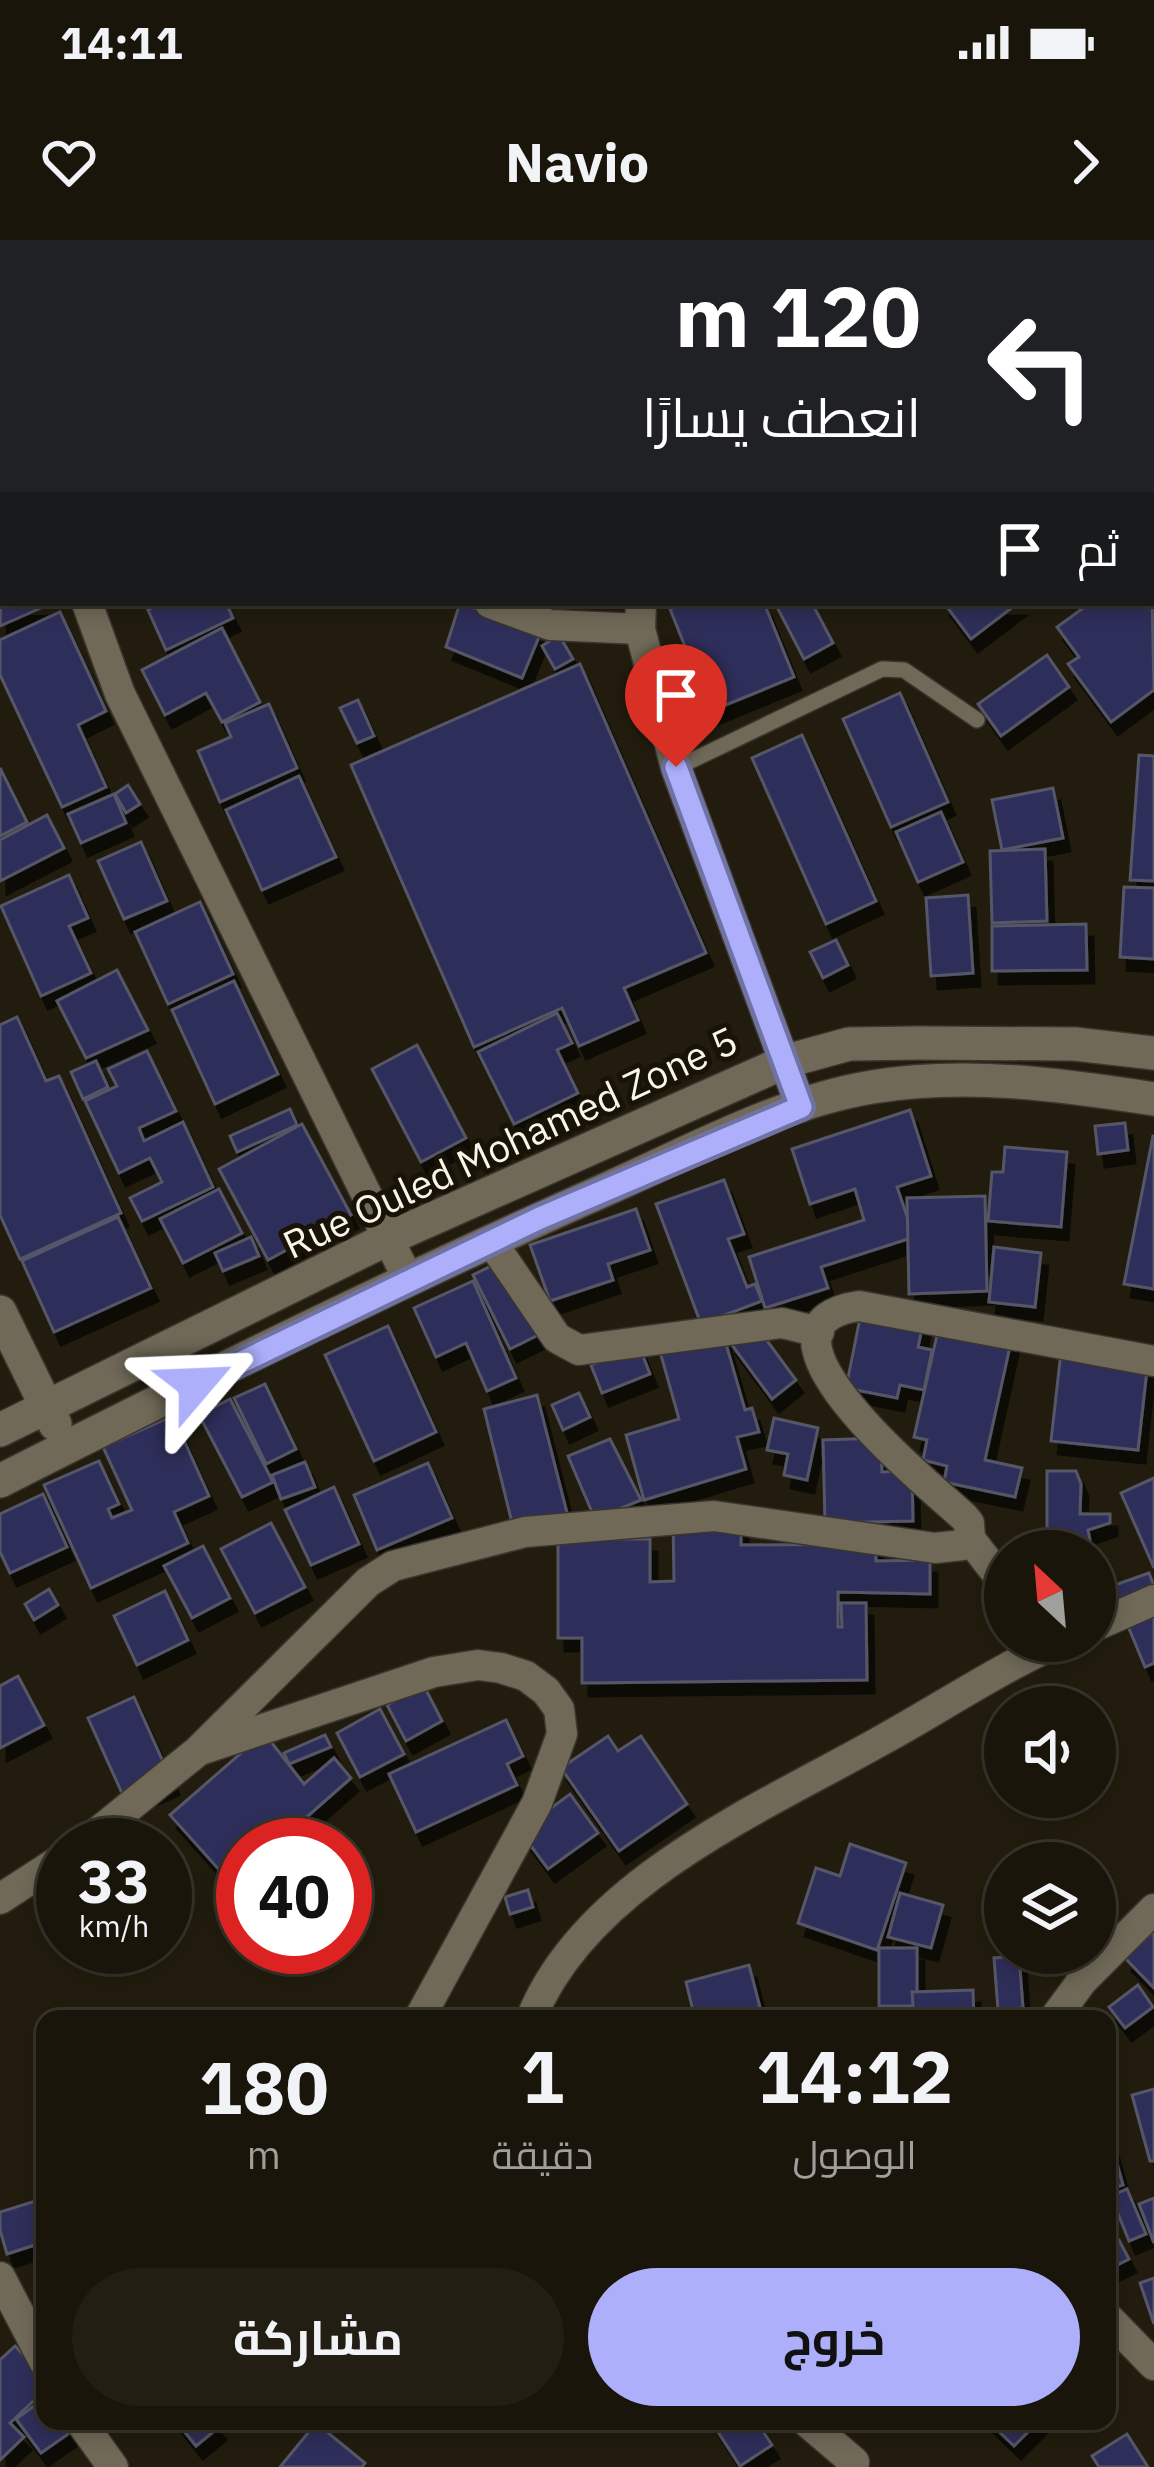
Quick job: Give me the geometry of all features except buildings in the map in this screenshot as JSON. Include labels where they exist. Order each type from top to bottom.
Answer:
[{"type":"street","points":[[88,606],[120,694],[409,1281]]},
{"type":"street","points":[[498,606],[550,625],[640,616],[676,767],[801,1107]]},
{"type":"street","name":"Rue Ouled Mohamed Zone 5","points":[[0,1430],[389,1238],[787,1061],[849,1045],[920,1043],[1075,1044],[1154,1053]]},
{"type":"street","name":"Rue Ouled Mohamed Zone 5","points":[[0,1481],[491,1241],[801,1107],[872,1087],[956,1081],[1067,1085],[1154,1099]]},
{"type":"street","points":[[491,1241],[557,1338],[579,1349],[782,1323],[819,1332]]},
{"type":"street","points":[[984,1556],[970,1538],[964,1516],[860,1420],[832,1384],[817,1352],[819,1332],[840,1308],[859,1306],[1154,1360]]},
{"type":"street","points":[[0,1312],[67,1447]]},
{"type":"street","points":[[118,1818],[197,1751],[368,1582],[393,1566],[525,1532],[714,1516],[935,1548],[963,1545],[970,1538]]},
{"type":"street","points":[[1116,1617],[1154,1600]]},
{"type":"street","points":[[536,2010],[558,1965],[635,1888],[715,1835],[1020,1662]]},
{"type":"street","points":[[197,1751],[434,1672],[478,1665],[501,1668],[526,1676],[546,1691],[559,1708],[562,1734],[537,1804],[424,2010]]},
{"type":"street","points":[[0,1899],[36,1876]]},
{"type":"street","points":[[1061,2010],[1082,1981],[1154,1909]]},
{"type":"street","points":[[0,2277],[36,2346]]},
{"type":"street","points":[[1116,2326],[1154,2365]]},
{"type":"street","points":[[86,2430],[113,2467]]},
{"type":"street","points":[[817,2430],[854,2462]]},
{"type":"lane","points":[[676,767],[881,669],[904,670],[977,720]]},
{"type":"route","points":[[196,1384],[540,1218],[801,1107],[676,767]]}]
